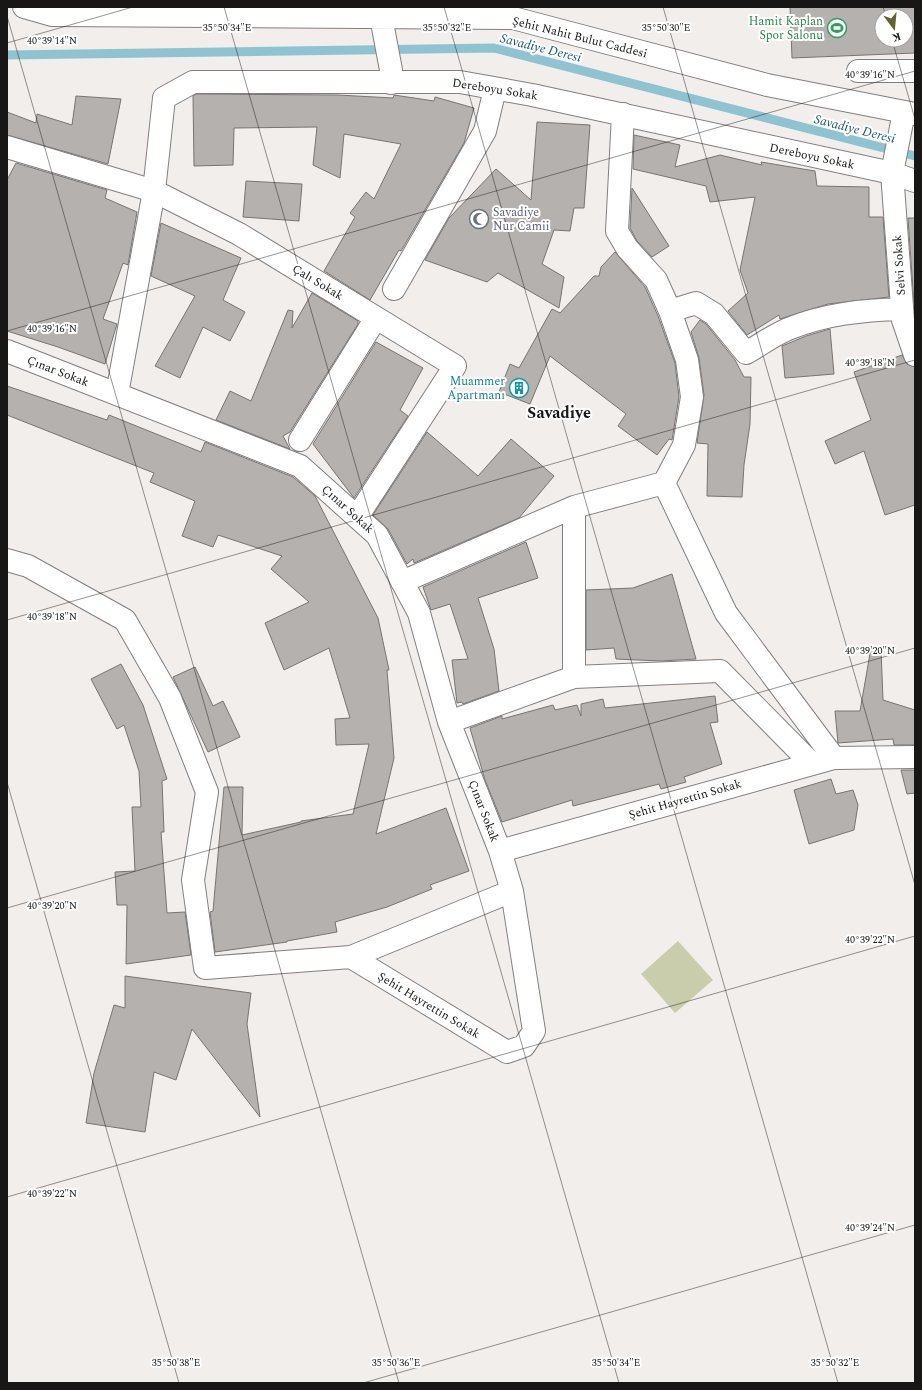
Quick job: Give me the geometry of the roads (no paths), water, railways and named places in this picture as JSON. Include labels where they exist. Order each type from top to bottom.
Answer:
[{"type":"street","name":"Şehit Nahit Bulut Caddesi","points":[[24,7],[52,15],[383,23],[513,18],[767,85],[909,113]]},
{"type":"street","points":[[383,23],[391,76]]},
{"type":"street","points":[[858,71],[915,71]]},
{"type":"street","name":"Dereboyu Sokak","points":[[154,191],[164,98],[193,82],[391,76],[460,82],[623,114],[892,173],[915,181]]},
{"type":"street","points":[[394,290],[485,131],[495,89]]},
{"type":"street","name":"Selvi Sokak","points":[[909,113],[892,173],[903,320],[915,355]]},
{"type":"street","points":[[402,582],[574,507],[664,484],[684,445],[692,397],[687,360],[670,312],[656,280],[627,248],[617,231],[623,114]]},
{"type":"street","name":"Çalı Sokak","points":[[7,147],[154,191],[238,234],[455,366],[357,517]]},
{"type":"street","points":[[117,394],[154,191]]},
{"type":"street","points":[[670,312],[696,303],[714,314],[746,353],[788,329],[835,314],[902,309]]},
{"type":"street","points":[[300,440],[376,318]]},
{"type":"street","name":"Çınar Sokak","points":[[7,351],[300,466],[377,535],[419,613],[449,722],[500,851]]},
{"type":"street","points":[[664,484],[726,613],[834,758]]},
{"type":"street","points":[[574,507],[574,677]]},
{"type":"street","points":[[7,560],[28,566],[125,620],[170,698],[207,792],[193,880],[206,968],[351,957],[512,891]]},
{"type":"street","points":[[449,722],[574,677],[720,671],[812,764]]},
{"type":"street","name":"Şehit Hayrettin Sokak","points":[[351,957],[507,1052],[524,1046],[534,1031],[512,891],[500,851],[834,758],[915,757]]},
{"type":"waterway","name":"Savadiye Deresi","points":[[7,55],[494,48],[915,156]]},
{"type":"place","name":"Hamit Kaplan Spor Salonu","points":[[837,28]]},
{"type":"place","name":"Savadiye Nur Camii","points":[[479,219]]},
{"type":"place","name":"Muammer Apartmanı","points":[[519,388]]},
{"type":"district","name":"Savadiye","points":[[559,412]]}]
